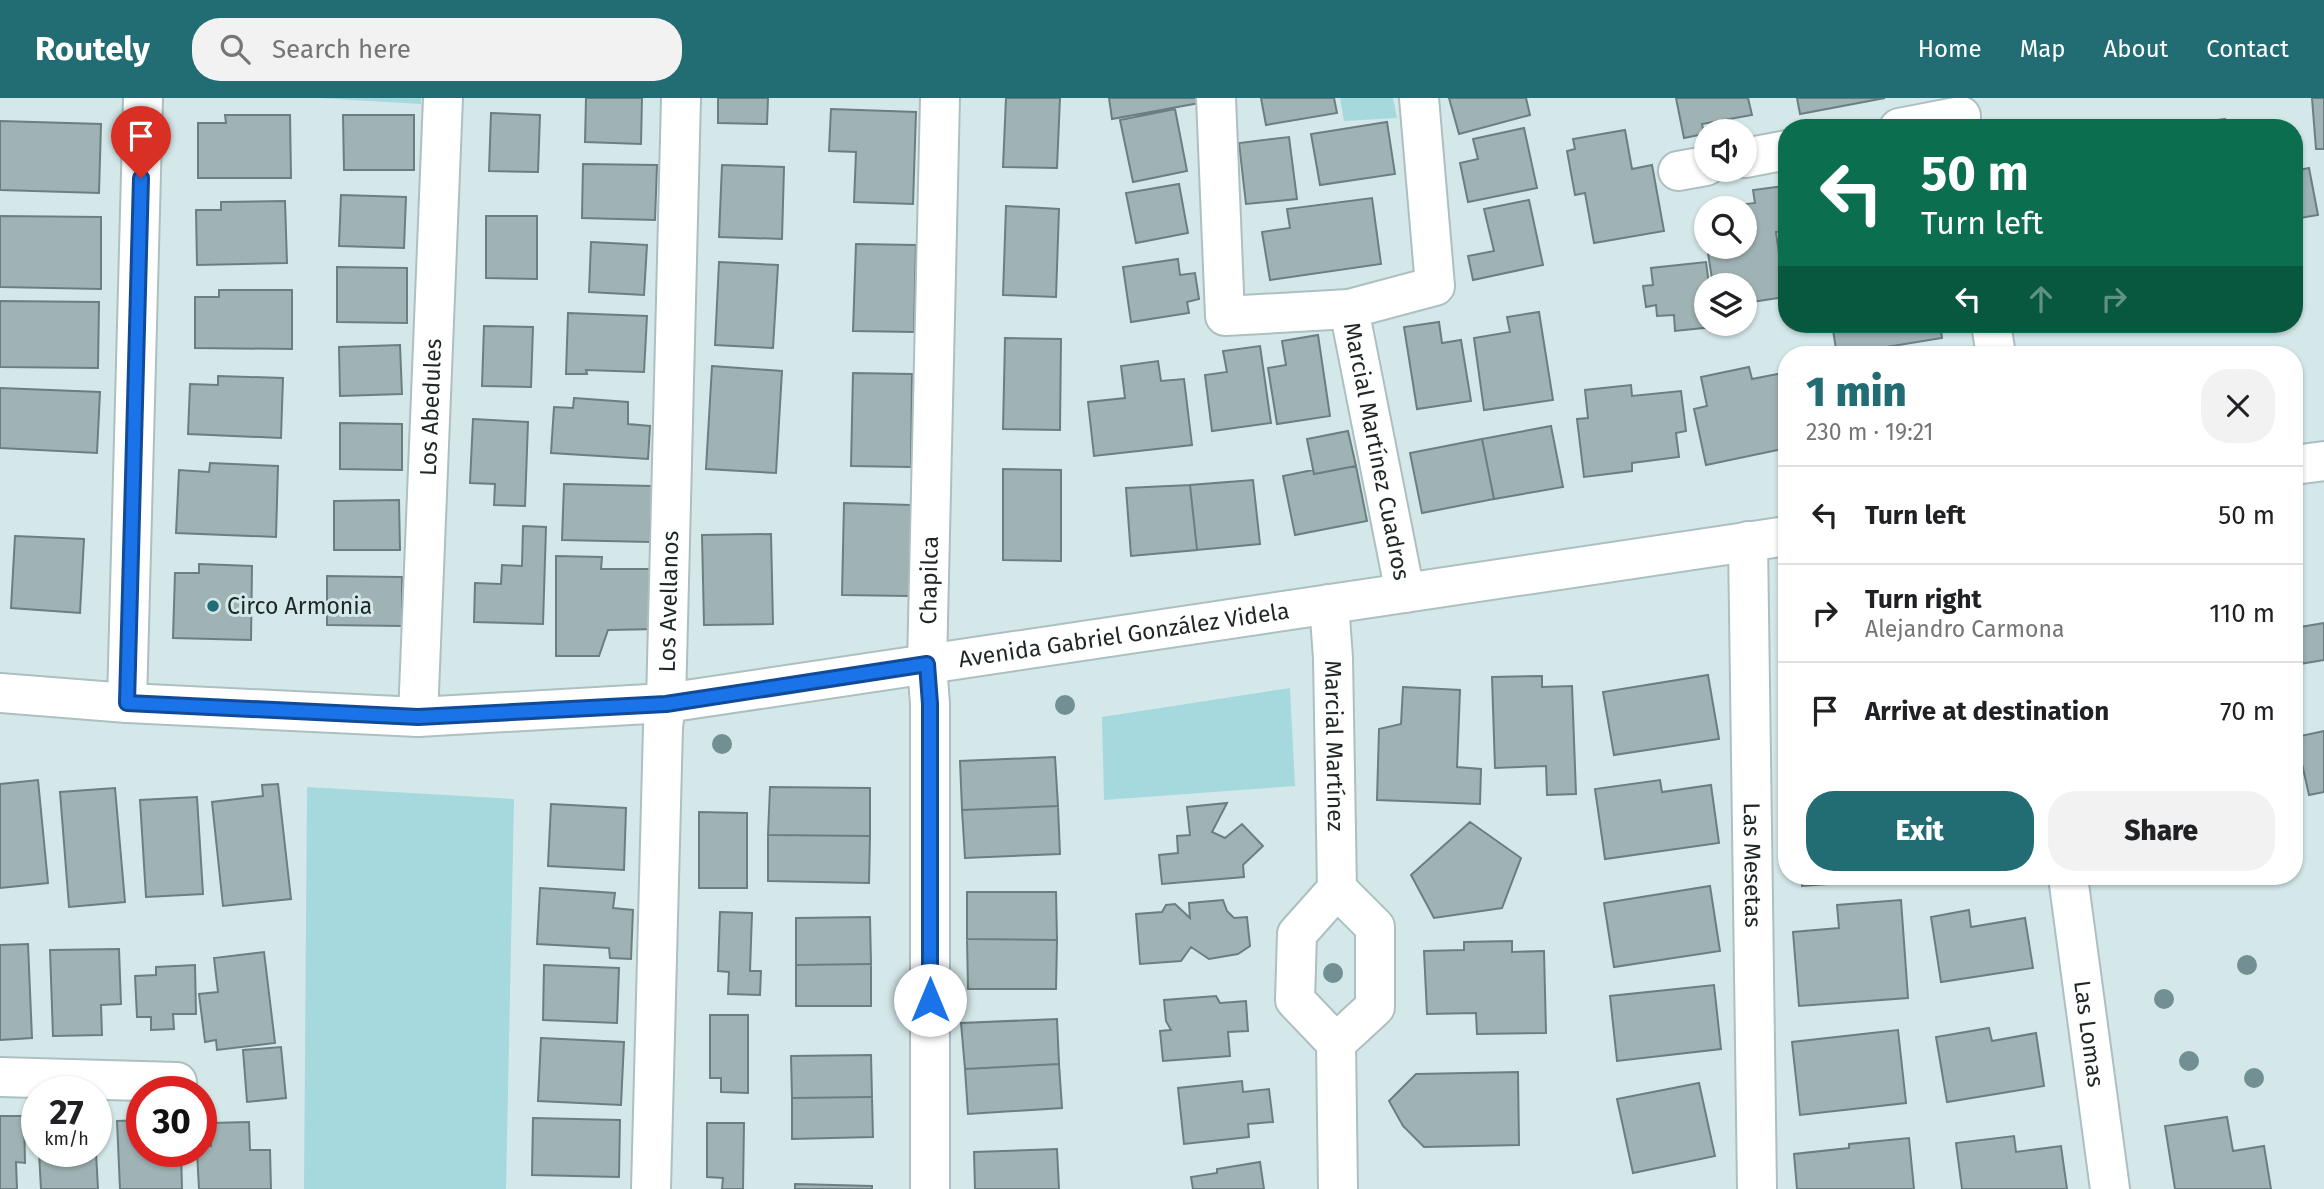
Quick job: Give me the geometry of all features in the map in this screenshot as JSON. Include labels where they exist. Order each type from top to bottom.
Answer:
[{"type":"street","points":[[127,703],[143,98]]},
{"type":"street","name":"Los Abedules","points":[[418,717],[443,98]]},
{"type":"street","name":"Los Avellanos","points":[[651,1189],[681,98]]},
{"type":"street","name":"Chapilca","points":[[930,1189],[930,704],[927,664],[930,630],[940,98]]},
{"type":"street","name":"Marcial Martínez Cuadros","points":[[1216,98],[1225,316],[1349,309],[1435,286],[1419,98]]},
{"type":"street","points":[[1939,119],[1961,114]]},
{"type":"street","points":[[1757,156],[1778,152]]},
{"type":"street","name":"Marcial Martínez Cuadros","points":[[1349,309],[1405,593]]},
{"type":"street","points":[[2303,464],[2324,461]]},
{"type":"street","name":"Avenida Gabriel González Videla","points":[[0,693],[127,703],[418,717],[666,704],[1778,537]]},
{"type":"street","name":"Las Mesetas","points":[[1748,541],[1757,1189]]},
{"type":"street","name":"Marcial Martínez","points":[[1329,604],[1333,658],[1337,889]]},
{"type":"street","name":"Las Lomas","points":[[2069,885],[2110,1189]]},
{"type":"street","points":[[1336,1043],[1375,1007],[1375,926],[1337,889],[1297,934],[1295,1000],[1336,1043],[1338,1189]]},
{"type":"street","points":[[0,1077],[126,1081]]},
{"type":"shaded area","points":[[318,98],[421,98],[421,104]]},
{"type":"shaded area","points":[[1340,98],[1393,98],[1397,118],[1344,121]]},
{"type":"shaded area","points":[[1290,688],[1295,786],[1104,800],[1102,717]]},
{"type":"shaded area","points":[[307,787],[514,799],[506,1189],[304,1189]]},
{"type":"building","points":[[586,98],[642,98],[641,144],[585,142]]},
{"type":"building","points":[[718,98],[768,98],[767,124],[718,123]]},
{"type":"building","points":[[1006,98],[1060,98],[1057,168],[1003,167]]},
{"type":"building","points":[[1109,98],[1204,98],[1205,102],[1112,119]]},
{"type":"building","points":[[1261,98],[1334,98],[1337,113],[1266,125]]},
{"type":"building","points":[[1449,98],[1526,98],[1530,115],[1459,134]]},
{"type":"building","points":[[1676,98],[1748,98],[1752,115],[1730,119],[1694,119],[1694,136],[1684,138]]},
{"type":"building","points":[[1797,98],[1885,98],[1800,114]]},
{"type":"building","points":[[2312,98],[2324,98],[2324,149],[2316,149]]},
{"type":"building","points":[[831,109],[916,112],[913,204],[854,202],[856,152],[829,151]]},
{"type":"building","points":[[1175,109],[1187,171],[1133,182],[1120,120]]},
{"type":"building","points":[[491,113],[540,115],[538,172],[489,171]]},
{"type":"building","points":[[225,115],[290,115],[291,178],[198,178],[198,123],[226,123]]},
{"type":"building","points":[[343,115],[414,115],[414,170],[344,170]]},
{"type":"building","points":[[0,121],[101,124],[99,193],[0,190]]},
{"type":"building","points":[[1387,122],[1395,174],[1320,185],[1311,134]]},
{"type":"building","points":[[1524,128],[1537,188],[1468,202],[1460,163],[1478,159],[1473,139]]},
{"type":"building","points":[[1625,130],[1632,169],[1652,165],[1664,231],[1594,243],[1585,193],[1575,195],[1567,151],[1575,149],[1573,139]]},
{"type":"building","points":[[1289,137],[1297,199],[1246,204],[1239,143]]},
{"type":"building","points":[[583,164],[657,165],[655,220],[582,218]]},
{"type":"building","points":[[722,165],[784,167],[782,239],[719,237]]},
{"type":"building","points":[[2309,168],[2318,215],[2303,218],[2303,169]]},
{"type":"building","points":[[1179,184],[1188,233],[1136,243],[1126,193]]},
{"type":"building","points":[[1778,187],[1778,298],[1757,301],[1757,273],[1711,273],[1709,259],[1757,259],[1757,196],[1754,196],[1753,190]]},
{"type":"building","points":[[341,195],[406,197],[404,248],[339,246]]},
{"type":"building","points":[[1372,198],[1381,264],[1270,280],[1262,232],[1290,228],[1287,209]]},
{"type":"building","points":[[1529,200],[1543,265],[1473,280],[1468,256],[1494,251],[1484,209]]},
{"type":"building","points":[[285,201],[287,263],[197,265],[196,210],[221,210],[221,202]]},
{"type":"building","points":[[1006,206],[1059,209],[1056,297],[1003,295]]},
{"type":"building","points":[[0,216],[101,217],[101,289],[0,287]]},
{"type":"building","points":[[486,216],[537,216],[537,279],[486,278]]},
{"type":"building","points":[[591,242],[647,245],[644,295],[589,292]]},
{"type":"building","points":[[856,244],[916,245],[914,332],[853,331]]},
{"type":"building","points":[[1178,259],[1180,275],[1195,273],[1199,299],[1187,302],[1189,313],[1131,322],[1123,267]]},
{"type":"building","points":[[719,262],[778,265],[773,348],[715,345]]},
{"type":"building","points":[[1706,262],[1707,273],[1694,273],[1694,329],[1675,331],[1674,315],[1657,316],[1656,305],[1646,307],[1643,286],[1653,285],[1651,268]]},
{"type":"building","points":[[337,267],[407,268],[407,323],[337,322]]},
{"type":"building","points":[[219,290],[292,290],[292,349],[195,348],[195,297],[219,297]]},
{"type":"building","points":[[0,301],[99,302],[98,368],[0,367]]},
{"type":"building","points":[[1539,312],[1553,400],[1484,410],[1474,338],[1510,332],[1507,317]]},
{"type":"building","points":[[568,313],[647,316],[644,372],[586,370],[587,374],[566,374]]},
{"type":"building","points":[[1439,322],[1442,343],[1461,340],[1471,401],[1417,409],[1404,327]]},
{"type":"building","points":[[484,326],[533,327],[531,387],[482,386]]},
{"type":"building","points":[[1833,333],[1941,333],[1942,338],[1893,346],[1836,346]]},
{"type":"building","points":[[1318,335],[1330,416],[1277,424],[1268,368],[1286,365],[1282,341]]},
{"type":"building","points":[[1005,338],[1061,339],[1060,430],[1003,429]]},
{"type":"building","points":[[400,345],[402,394],[340,396],[339,347]]},
{"type":"building","points":[[1260,346],[1271,423],[1212,431],[1205,375],[1227,372],[1223,351]]},
{"type":"building","points":[[1158,361],[1161,381],[1184,379],[1192,445],[1094,456],[1088,402],[1125,398],[1121,366]]},
{"type":"building","points":[[712,366],[782,371],[776,473],[706,469]]},
{"type":"building","points":[[1749,367],[1752,379],[1778,374],[1778,450],[1706,465],[1694,409],[1707,406],[1701,377]]},
{"type":"building","points":[[853,373],[912,374],[911,467],[851,466]]},
{"type":"building","points":[[218,376],[283,378],[281,438],[188,434],[190,384],[218,385]]},
{"type":"building","points":[[1631,385],[1632,396],[1681,391],[1686,431],[1676,433],[1679,457],[1632,463],[1632,471],[1584,477],[1577,419],[1588,418],[1585,390]]},
{"type":"building","points":[[0,388],[100,392],[97,453],[0,448]]},
{"type":"building","points":[[574,398],[628,402],[628,424],[650,426],[648,459],[551,453],[554,407],[573,408]]},
{"type":"building","points":[[473,419],[528,422],[525,506],[494,505],[495,484],[470,483]]},
{"type":"building","points":[[340,423],[402,424],[402,470],[340,469]]},
{"type":"building","points":[[1551,426],[1563,487],[1494,499],[1482,439]]},
{"type":"building","points":[[1348,431],[1356,466],[1314,474],[1307,439]]},
{"type":"building","points":[[1482,439],[1494,499],[1422,513],[1410,453]]},
{"type":"building","points":[[210,463],[278,466],[276,537],[176,533],[179,470],[209,472]]},
{"type":"building","points":[[1356,466],[1367,521],[1295,535],[1283,476],[1313,470],[1314,474]]},
{"type":"building","points":[[1003,469],[1061,470],[1061,561],[1003,560]]},
{"type":"building","points":[[1253,480],[1260,544],[1197,550],[1190,485]]},
{"type":"building","points":[[564,484],[652,486],[650,542],[562,540]]},
{"type":"building","points":[[1190,485],[1197,550],[1131,556],[1126,488]]},
{"type":"building","points":[[399,500],[400,550],[334,550],[334,501]]},
{"type":"building","points":[[844,503],[911,505],[909,596],[842,595]]},
{"type":"building","points":[[523,526],[546,527],[543,624],[474,622],[475,583],[501,584],[502,565],[522,566]]},
{"type":"building","points":[[771,534],[773,624],[704,625],[702,535]]},
{"type":"building","points":[[15,536],[84,539],[80,613],[11,608]]},
{"type":"building","points":[[556,556],[602,557],[601,569],[658,569],[657,629],[608,630],[599,656],[556,656]]},
{"type":"building","name":"Circo Armonia","points":[[199,564],[252,566],[251,640],[173,638],[175,573],[199,573]]},
{"type":"building","points":[[327,576],[402,577],[402,626],[327,625]]},
{"type":"building","points":[[2324,623],[2324,660],[2303,664],[2303,626]]},
{"type":"building","points":[[1708,675],[1719,739],[1614,755],[1603,692]]},
{"type":"building","points":[[1542,676],[1542,687],[1572,686],[1576,794],[1547,795],[1546,766],[1495,768],[1492,677]]},
{"type":"building","points":[[1403,687],[1460,690],[1457,767],[1481,769],[1480,804],[1377,800],[1379,729],[1401,724]]},
{"type":"building","points":[[2324,731],[2324,792],[2309,795],[2303,768],[2303,736]]},
{"type":"building","points":[[1055,757],[1058,806],[962,810],[960,761]]},
{"type":"building","points":[[38,780],[48,883],[0,888],[0,784]]},
{"type":"building","points":[[1660,780],[1662,792],[1711,785],[1719,843],[1605,859],[1595,789]]},
{"type":"building","points":[[278,784],[291,899],[223,906],[212,802],[263,796],[262,785]]},
{"type":"building","points":[[770,787],[870,788],[870,836],[768,835]]},
{"type":"building","points":[[115,788],[125,902],[69,907],[60,792]]},
{"type":"building","points":[[197,797],[203,894],[146,897],[140,800]]},
{"type":"building","points":[[1227,803],[1212,832],[1225,838],[1242,824],[1263,846],[1243,865],[1244,877],[1162,884],[1159,855],[1178,853],[1177,836],[1190,835],[1187,807]]},
{"type":"building","points":[[551,804],[626,808],[624,870],[548,866]]},
{"type":"building","points":[[1058,806],[1060,854],[965,858],[962,810]]},
{"type":"building","points":[[699,812],[747,813],[747,888],[699,888]]},
{"type":"building","points":[[1470,822],[1521,858],[1502,908],[1434,918],[1411,875]]},
{"type":"building","points":[[768,835],[870,836],[869,883],[768,881]]},
{"type":"building","points":[[1710,886],[1720,951],[1614,967],[1604,903]]},
{"type":"building","points":[[540,888],[615,893],[613,908],[633,910],[631,959],[610,958],[609,948],[537,944]]},
{"type":"building","points":[[967,892],[1056,892],[1057,940],[967,939]]},
{"type":"building","points":[[1223,900],[1227,911],[1234,918],[1247,917],[1250,946],[1238,954],[1209,959],[1191,947],[1181,961],[1140,964],[1136,914],[1162,912],[1166,905],[1175,904],[1190,918],[1189,903]]},
{"type":"building","points":[[1901,900],[1908,998],[1799,1006],[1793,932],[1839,928],[1837,905]]},
{"type":"building","points":[[1969,910],[1971,927],[2025,918],[2033,968],[1941,982],[1931,917]]},
{"type":"building","points":[[720,912],[752,913],[750,971],[761,971],[760,995],[728,994],[729,972],[718,971]]},
{"type":"building","points":[[870,917],[871,964],[796,965],[796,918]]},
{"type":"building","points":[[967,939],[1057,940],[1056,989],[968,989]]},
{"type":"building","points":[[1512,941],[1512,952],[1544,951],[1546,1033],[1477,1034],[1476,1013],[1427,1014],[1424,951],[1464,950],[1464,942]]},
{"type":"building","points":[[28,944],[32,1038],[0,1040],[0,945]]},
{"type":"building","points":[[119,949],[121,1004],[101,1005],[102,1035],[53,1036],[50,950]]},
{"type":"building","points":[[264,952],[275,1043],[217,1050],[216,1040],[205,1042],[199,994],[218,992],[214,958]]},
{"type":"building","points":[[871,964],[871,1006],[796,1006],[796,965]]},
{"type":"building","points":[[195,965],[196,1014],[173,1014],[174,1029],[151,1030],[151,1017],[137,1017],[135,976],[156,975],[156,967]]},
{"type":"building","points":[[544,965],[619,968],[617,1023],[543,1020]]},
{"type":"building","points":[[1714,985],[1721,1049],[1617,1061],[1610,996]]},
{"type":"building","points":[[1216,996],[1220,1003],[1246,1001],[1248,1031],[1228,1032],[1230,1056],[1163,1061],[1160,1031],[1171,1030],[1166,1021],[1164,1000]]},
{"type":"building","points":[[710,1015],[748,1015],[748,1093],[721,1092],[721,1078],[710,1078]]},
{"type":"building","points":[[1057,1019],[1059,1064],[965,1069],[961,1023]]},
{"type":"building","points":[[1989,1028],[1992,1041],[2036,1033],[2044,1086],[1947,1102],[1936,1037]]},
{"type":"building","points":[[1898,1030],[1906,1103],[1800,1115],[1792,1042]]},
{"type":"building","points":[[541,1038],[624,1042],[621,1105],[538,1101]]},
{"type":"building","points":[[281,1047],[286,1098],[247,1102],[243,1050]]},
{"type":"building","points":[[871,1055],[872,1097],[792,1098],[791,1056]]},
{"type":"building","points":[[1059,1064],[1062,1108],[968,1114],[965,1069]]},
{"type":"building","points":[[1518,1072],[1519,1145],[1424,1147],[1403,1126],[1389,1101],[1416,1074]]},
{"type":"building","points":[[1242,1081],[1243,1092],[1269,1089],[1273,1122],[1248,1124],[1249,1137],[1184,1144],[1178,1088]]},
{"type":"building","points":[[1699,1083],[1715,1156],[1633,1173],[1617,1099]]},
{"type":"building","points":[[872,1097],[873,1137],[792,1139],[792,1098]]},
{"type":"building","points":[[0,1116],[21,1116],[21,1163],[16,1162],[17,1189],[0,1189]]},
{"type":"building","points":[[2227,1117],[2233,1151],[2264,1146],[2271,1189],[2175,1189],[2165,1126]]},
{"type":"building","points":[[533,1118],[620,1120],[619,1177],[532,1175]]},
{"type":"building","points":[[117,1121],[126,1121],[126,1167],[181,1167],[182,1189],[120,1189]]},
{"type":"building","points":[[249,1122],[250,1150],[270,1150],[271,1189],[199,1189],[198,1167],[217,1167],[217,1123]]},
{"type":"building","points":[[707,1123],[744,1123],[743,1189],[722,1189],[723,1178],[707,1177]]},
{"type":"building","points":[[2014,1136],[2016,1152],[2061,1146],[2067,1189],[1962,1189],[1956,1143]]},
{"type":"building","points":[[1909,1138],[1914,1189],[1797,1189],[1794,1154],[1849,1148],[1849,1144]]},
{"type":"building","points":[[1057,1149],[1059,1189],[975,1189],[974,1152]]},
{"type":"building","points":[[1260,1162],[1264,1189],[1193,1189],[1191,1177],[1217,1173],[1217,1169]]},
{"type":"building","points":[[40,1167],[97,1167],[98,1189],[41,1189]]},
{"type":"building","points":[[795,1184],[872,1186],[872,1189],[795,1189]]},
{"type":"place","name":"Circo Armonia","points":[[213,606]]},
{"type":"route","points":[[141,178],[127,703],[418,717],[666,704],[927,664],[930,704],[930,1000]]}]
